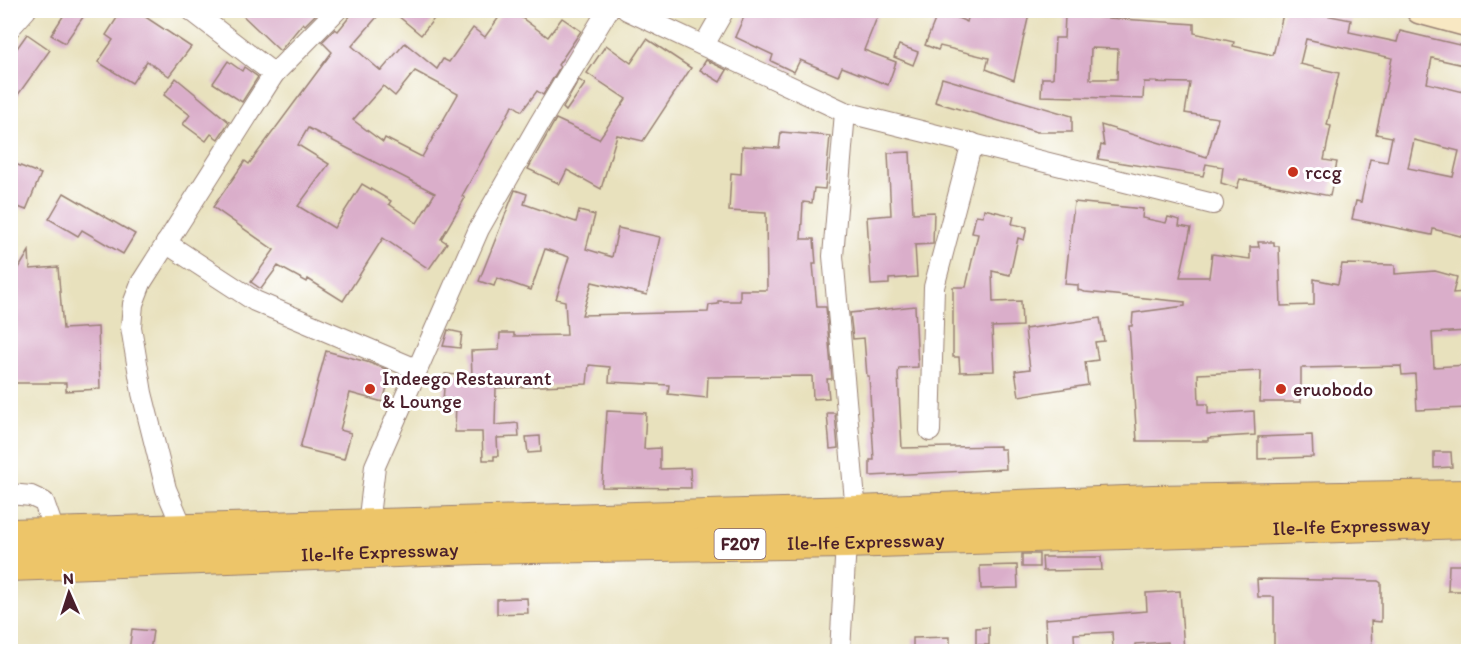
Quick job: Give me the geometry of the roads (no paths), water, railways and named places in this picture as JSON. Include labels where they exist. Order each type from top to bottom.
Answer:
[{"type":"main road","points":[[1420,10],[1468,23]]},
{"type":"main road","name":"Ile-Ife Expressway","points":[[10,564],[478,548],[530,535],[855,512],[1153,501],[1468,496]]},
{"type":"main road","name":"Ile-Ife Expressway","points":[[10,535],[368,525],[530,535],[846,542],[1468,522]]},
{"type":"street","points":[[10,28],[27,10]]},
{"type":"street","points":[[191,10],[274,74]]},
{"type":"street","points":[[183,529],[166,489],[142,393],[131,327],[133,304],[166,243],[274,74],[337,10]]},
{"type":"street","points":[[368,525],[375,466],[479,230],[608,10]]},
{"type":"street","points":[[627,10],[845,112],[1213,204]]},
{"type":"street","points":[[704,45],[724,10]]},
{"type":"street","points":[[845,112],[833,256],[855,512]]},
{"type":"street","points":[[930,431],[934,287],[972,143]]},
{"type":"street","points":[[166,243],[255,301],[416,369]]},
{"type":"street","points":[[10,494],[31,496],[44,502],[55,534]]},
{"type":"street","points":[[840,651],[846,542]]},
{"type":"place","name":"rccg","points":[[1293,172]]},
{"type":"place","name":"Indeego Restaurant & Lounge","points":[[370,389]]},
{"type":"place","name":"eruobodo","points":[[1281,389]]}]
